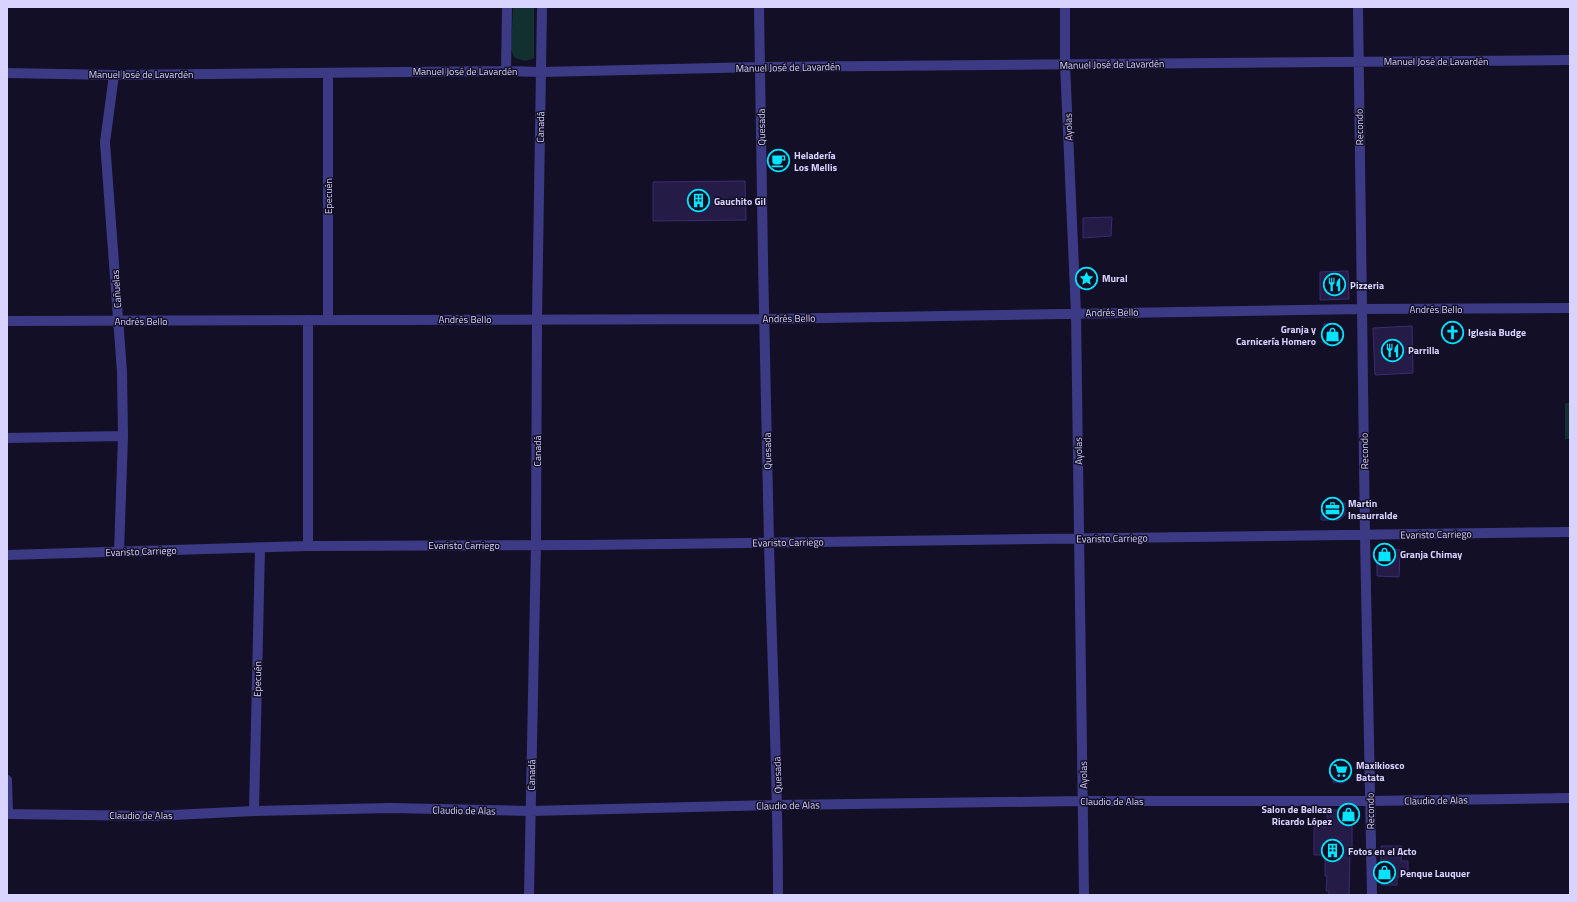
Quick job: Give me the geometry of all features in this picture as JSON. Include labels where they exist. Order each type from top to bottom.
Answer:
[{"type":"street","points":[[506,70],[507,7]]},
{"type":"street","name":"Canadá","points":[[529,895],[536,544],[537,319],[542,7]]},
{"type":"street","name":"Quesada","points":[[759,7],[769,542],[778,805],[778,895]]},
{"type":"street","name":"Ayolas","points":[[1065,7],[1065,64],[1076,313],[1084,895]]},
{"type":"street","name":"Recondo","points":[[1358,7],[1369,801],[1372,895]]},
{"type":"street","name":"Manuel José de Lavardén","points":[[7,73],[114,75],[506,70],[541,72],[760,67],[1570,60]]},
{"type":"street","name":"Epecuén","points":[[328,73],[328,320]]},
{"type":"street","name":"Cañuelas","points":[[114,75],[105,142],[122,372],[119,552]]},
{"type":"street","name":"Andrés Bello","points":[[7,321],[118,322],[764,319],[1362,309],[1570,308]]},
{"type":"street","points":[[308,320],[308,546]]},
{"type":"street","points":[[7,438],[122,436]]},
{"type":"street","name":"Evaristo Carriego","points":[[7,555],[308,546],[1365,536],[1570,532]]},
{"type":"street","name":"Epecuén","points":[[254,811],[260,548]]},
{"type":"street","points":[[7,780],[7,814]]},
{"type":"street","name":"Claudio de Alas","points":[[7,814],[153,816],[254,811],[390,808],[530,811],[778,805],[1083,801],[1369,801],[1570,798]]},
{"type":"green space","points":[[513,7],[534,7],[534,58],[521,60],[514,57],[511,49]]},
{"type":"green space","points":[[1565,403],[1570,403],[1570,439],[1565,439]]},
{"type":"building","name":"Gauchito Gil","points":[[745,181],[746,220],[653,221],[653,182]]},
{"type":"building","points":[[1112,217],[1111,236],[1083,238],[1083,218]]},
{"type":"building","name":"Pizzeria","points":[[1348,271],[1349,299],[1320,300],[1320,272]]},
{"type":"building","name":"Granja y Carnicería Homero","points":[[1324,324],[1336,324],[1341,327],[1340,343],[1323,343]]},
{"type":"building","name":"Parrilla","points":[[1412,326],[1413,373],[1375,375],[1373,328]]},
{"type":"building","name":"Martin Insaurralde","points":[[1322,502],[1345,503],[1345,515],[1339,520],[1321,520]]},
{"type":"building","points":[[1383,549],[1400,550],[1399,577],[1377,576],[1377,555]]},
{"type":"building","name":"Maxikiosco Batata","points":[[1335,763],[1349,764],[1348,777],[1343,783],[1333,782]]},
{"type":"building","points":[[1327,810],[1346,810],[1352,816],[1352,855],[1350,855],[1349,895],[1329,895],[1329,891],[1326,891],[1327,876],[1325,876],[1325,855],[1314,855],[1314,827],[1327,827]]},
{"type":"building","points":[[1381,846],[1402,846],[1401,861],[1408,861],[1408,877],[1397,877],[1397,885],[1381,885]]},
{"type":"place","name":"Heladería Los Mellis","points":[[779,161]]},
{"type":"place","name":"Gauchito Gil","points":[[699,201]]},
{"type":"place","name":"Mural","points":[[1086,278]]},
{"type":"place","name":"Pizzeria","points":[[1334,285]]},
{"type":"place","name":"Iglesia Budge","points":[[1453,332]]},
{"type":"place","name":"Granja y Carnicería Homero","points":[[1332,335]]},
{"type":"place","name":"Parrilla","points":[[1393,350]]},
{"type":"place","name":"Martin Insaurralde","points":[[1333,509]]},
{"type":"place","name":"Granja Chimay","points":[[1384,554]]},
{"type":"place","name":"Maxikiosco Batata","points":[[1341,771]]},
{"type":"place","name":"Salon de Belleza Ricardo López","points":[[1348,815]]},
{"type":"place","name":"Fotos en el Acto","points":[[1333,851]]},
{"type":"place","name":"Penque Lauquer","points":[[1384,873]]}]
